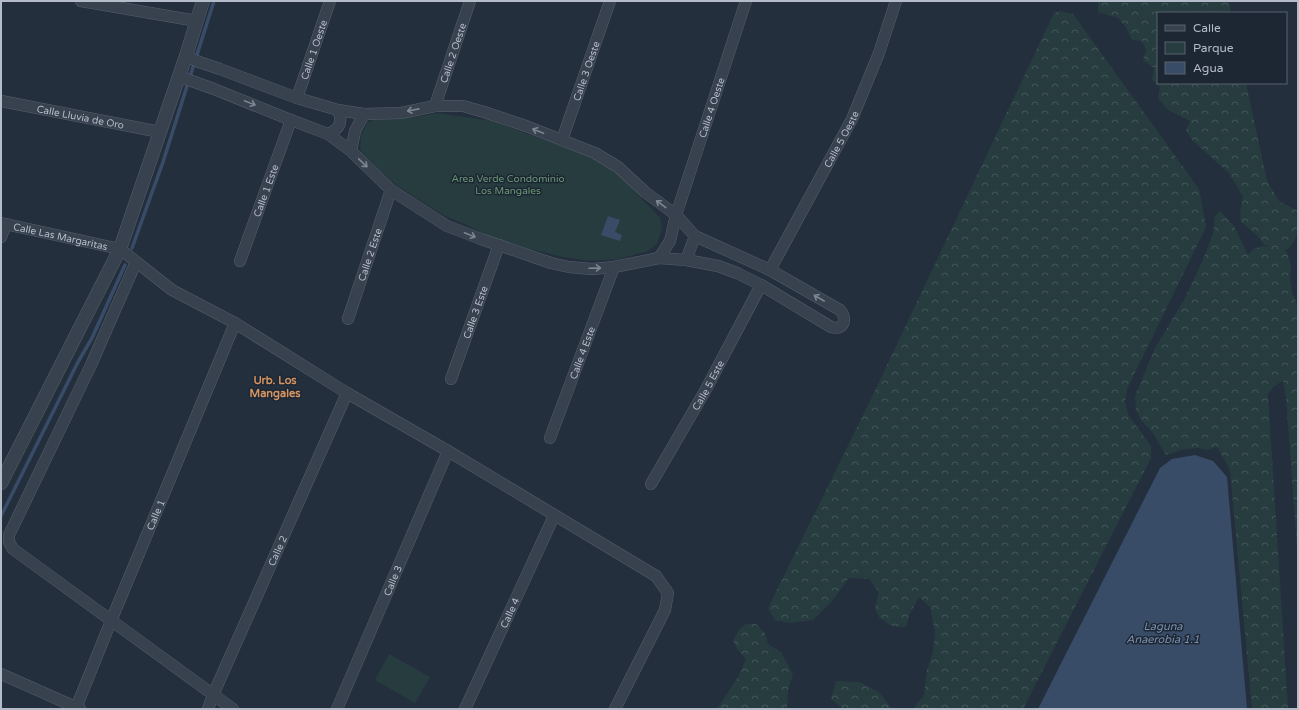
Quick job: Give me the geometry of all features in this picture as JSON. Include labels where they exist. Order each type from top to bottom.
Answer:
[{"type":"street","points":[[80,1],[197,21]]},
{"type":"street","points":[[1,483],[120,249],[160,132],[186,80],[192,59],[197,21],[203,1]]},
{"type":"street","name":"Calle 1 Oeste","points":[[297,98],[330,1]]},
{"type":"street","name":"Calle 2 Oeste","points":[[435,106],[470,1]]},
{"type":"street","name":"Calle 3 Oeste","points":[[562,140],[610,1]]},
{"type":"street","name":"Calle 4 Oeste","points":[[659,258],[670,241],[676,215],[746,1]]},
{"type":"street","name":"Calle 5 Oeste","points":[[770,270],[852,119],[878,53],[896,1]]},
{"type":"street","points":[[186,80],[328,134],[351,151],[391,190],[447,226],[551,263],[569,267],[592,269],[614,267],[659,258],[686,260],[718,266],[737,273],[761,285],[831,327],[838,328],[843,323],[844,316],[840,310],[770,270],[695,236],[676,215],[645,192],[618,166],[595,153],[484,112],[463,106],[435,106],[400,113],[364,114],[338,110],[297,98],[192,59]]},
{"type":"street","name":"Calle Lluvia de Oro","points":[[1,101],[160,132]]},
{"type":"street","points":[[328,134],[334,132],[338,128],[340,117],[338,110]]},
{"type":"street","points":[[351,151],[355,131],[364,114]]},
{"type":"street","name":"Calle 1 Este","points":[[240,261],[290,120]]},
{"type":"street","name":"Calle 2 Este","points":[[348,319],[391,190]]},
{"type":"street","points":[[1,237],[3,224]]},
{"type":"street","name":"Calle Las Margaritas","points":[[3,224],[120,249]]},
{"type":"street","points":[[686,260],[695,236]]},
{"type":"street","name":"Calle 3 Este","points":[[452,379],[499,245]]},
{"type":"street","points":[[120,249],[172,290],[235,323],[347,393],[448,451],[656,576],[668,593],[665,610],[615,709]]},
{"type":"street","points":[[136,262],[91,365],[9,535],[9,542],[13,549],[233,709]]},
{"type":"street","name":"Calle 4 Este","points":[[550,438],[614,267]]},
{"type":"street","name":"Calle 5 Este","points":[[651,484],[705,391],[761,285]]},
{"type":"street","name":"Calle 1","points":[[78,708],[111,621],[235,323]]},
{"type":"street","name":"Calle 2","points":[[208,709],[347,393]]},
{"type":"street","name":"Calle 3","points":[[337,709],[448,451]]},
{"type":"street","name":"Calle 4","points":[[465,709],[554,516]]},
{"type":"street","points":[[1,674],[78,708]]},
{"type":"green space","points":[[1098,1],[1229,1],[1231,12],[1157,12],[1157,84],[1246,84],[1267,181],[1279,201],[1298,211],[1297,234],[1293,243],[1285,251],[1291,265],[1290,280],[1292,293],[1298,306],[1298,560],[1286,397],[1283,381],[1274,386],[1268,394],[1288,709],[1252,709],[1230,470],[1217,447],[1207,450],[1197,448],[1181,450],[1166,455],[1152,432],[1141,420],[1136,409],[1135,396],[1155,348],[1184,300],[1201,264],[1213,234],[1215,216],[1220,211],[1234,226],[1248,255],[1253,249],[1263,246],[1269,247],[1241,222],[1240,213],[1243,197],[1229,173],[1192,140],[1186,130],[1190,121],[1168,110],[1158,98],[1160,87],[1152,80],[1154,68],[1143,60],[1146,50],[1142,41],[1132,40],[1126,27],[1118,18],[1098,12]]},
{"type":"green space","points":[[1060,11],[1073,14],[1199,189],[1206,227],[1127,389],[1125,403],[1129,416],[1151,446],[1151,458],[1023,709],[913,709],[924,695],[927,670],[933,652],[935,632],[930,607],[919,597],[910,613],[906,627],[891,626],[879,617],[875,608],[879,592],[869,579],[849,578],[831,602],[813,620],[790,623],[775,620],[768,608],[871,399],[1054,13]]},
{"type":"green space","name":"Area Verde Condominio Los Mangales","points":[[437,113],[492,121],[590,156],[615,171],[660,218],[662,228],[657,244],[648,251],[619,259],[590,261],[563,257],[526,248],[484,234],[443,215],[396,185],[364,155],[360,149],[361,136],[367,123],[376,119],[415,117]]},
{"type":"green space","points":[[746,624],[756,624],[765,633],[768,644],[781,652],[793,674],[788,690],[787,709],[717,709],[738,677],[746,659],[738,650],[733,641],[739,630]]},
{"type":"green space","points":[[389,654],[430,677],[415,703],[375,680]]},
{"type":"green space","points":[[836,681],[859,682],[879,692],[892,709],[843,709],[831,699]]},
{"type":"water","points":[[608,216],[620,220],[615,232],[622,235],[620,241],[601,235]]},
{"type":"water","name":"Laguna Anaerobia 1.1","points":[[1195,455],[1213,461],[1227,477],[1247,709],[1038,709],[1160,468],[1172,459]]},
{"type":"waterway","points":[[132,248],[163,162],[214,1]]},
{"type":"waterway","points":[[1,516],[78,362],[92,338],[125,265]]},
{"type":"district","name":"Urb. Los Mangales","points":[[275,386]]}]
